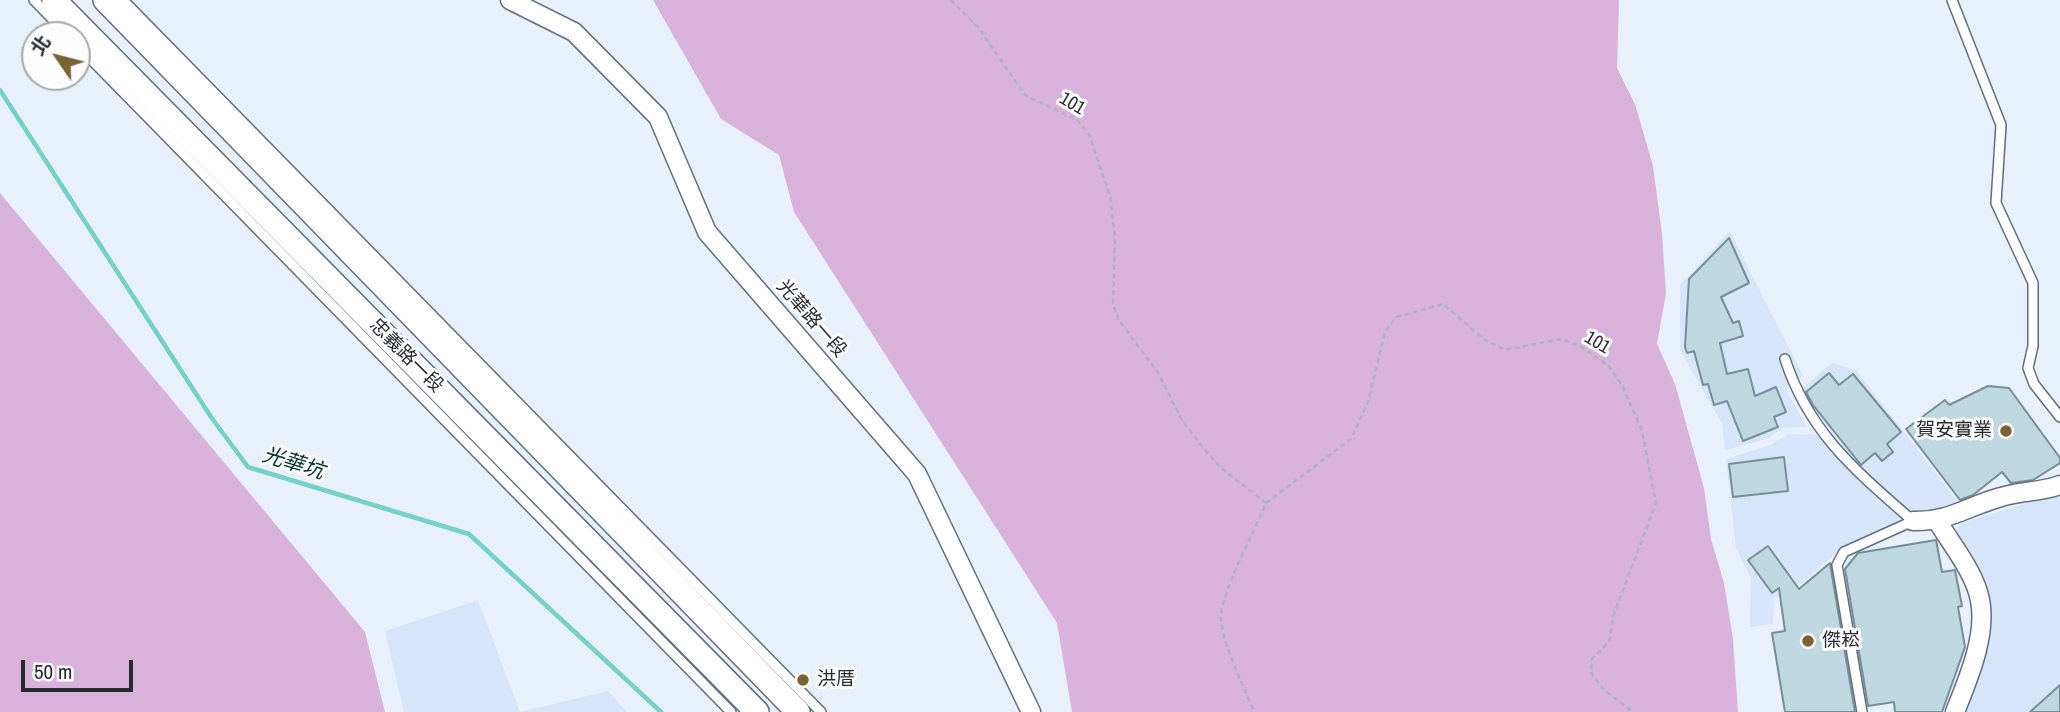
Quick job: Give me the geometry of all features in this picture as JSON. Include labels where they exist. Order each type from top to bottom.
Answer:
[{"type":"main road","name":"忠義路一段","points":[[54,0],[234,193],[757,712]]},
{"type":"main road","name":"忠義路一段","points":[[105,0],[269,159],[794,705]]},
{"type":"main road","points":[[234,193],[269,159]]},
{"type":"street","name":"光華路一段","points":[[510,0],[574,32],[658,117],[708,232],[917,474],[1031,712]]},
{"type":"street","points":[[1913,521],[1938,522],[2002,497],[2044,491],[2060,485]]},
{"type":"street","points":[[1938,522],[1966,568],[1980,600],[1979,632],[1970,673],[1955,712]]},
{"type":"lane","points":[[34,0],[54,21]]},
{"type":"lane","name":"忠義路一段","points":[[123,0],[269,159]]},
{"type":"lane","points":[[1952,0],[2001,125],[1996,203],[2034,283],[2033,346],[2028,368],[2034,384],[2060,417]]},
{"type":"lane","name":"忠義路一段","points":[[91,57],[234,193],[731,712]]},
{"type":"lane","points":[[1785,359],[1796,393],[1834,449],[1913,521],[1844,552],[1837,565],[1862,712]]},
{"type":"lane","name":"忠義路一段","points":[[794,705],[821,712]]},
{"type":"path","name":"101","points":[[951,0],[978,27],[1025,95],[1077,120],[1089,134],[1111,196],[1115,237],[1113,304],[1118,319],[1158,373],[1182,420],[1201,445],[1219,466],[1266,503]]},
{"type":"path","name":"101","points":[[1255,712],[1234,663],[1221,618],[1224,598],[1266,503],[1352,439],[1368,402],[1385,332],[1396,317],[1443,304],[1485,341],[1505,349],[1562,339],[1583,348],[1609,366],[1623,387],[1642,431],[1656,503],[1614,614],[1609,642],[1592,659],[1591,673],[1604,690],[1633,712]]},
{"type":"shaded area","points":[[653,0],[1619,0],[1617,68],[1635,104],[1653,166],[1662,234],[1666,293],[1657,344],[1675,384],[1704,488],[1711,539],[1724,583],[1733,639],[1738,712],[1072,712],[1057,623],[794,212],[779,155],[721,119]]},
{"type":"shaded area","points":[[0,193],[365,632],[385,712],[0,712]]},
{"type":"shaded area","points":[[1730,231],[1803,376],[1786,390],[1807,427],[1783,428],[1767,439],[1725,450],[1722,424],[1680,350],[1680,285]]},
{"type":"shaded area","points":[[1832,363],[1856,370],[1957,501],[1932,516],[1912,514],[1857,464],[1799,391]]},
{"type":"shaded area","points":[[1788,434],[1818,435],[1833,455],[1905,519],[1839,551],[1792,591],[1774,599],[1773,624],[1750,627],[1751,578],[1736,548],[1726,459],[1771,445]]},
{"type":"shaded area","points":[[2060,493],[2060,712],[1965,712],[1980,671],[1990,615],[1989,593],[1983,575],[1956,539],[1956,532],[1961,523]]},
{"type":"shaded area","points":[[478,600],[520,712],[404,712],[385,631]]},
{"type":"shaded area","points":[[608,691],[627,712],[520,712]]},
{"type":"building","points":[[1729,238],[1749,283],[1721,297],[1733,323],[1739,321],[1743,336],[1720,343],[1727,374],[1748,369],[1755,396],[1776,387],[1786,412],[1774,417],[1778,427],[1743,441],[1727,401],[1714,405],[1708,384],[1703,385],[1694,351],[1687,353],[1685,347],[1689,279]]},
{"type":"building","points":[[1829,373],[1839,385],[1853,374],[1901,432],[1887,444],[1893,452],[1882,461],[1875,453],[1861,465],[1813,405],[1806,392]]},
{"type":"building","points":[[1988,386],[2009,388],[2060,458],[2060,463],[2033,480],[2011,483],[2002,472],[1973,495],[1960,500],[1906,429],[1945,400],[1949,405]]},
{"type":"building","points":[[1784,457],[1788,491],[1733,497],[1729,464]]},
{"type":"building","points":[[1936,540],[1942,572],[1955,570],[1962,606],[1958,607],[1965,647],[1942,712],[1895,712],[1894,702],[1868,706],[1845,569],[1858,553]]},
{"type":"building","points":[[1768,546],[1799,589],[1830,563],[1855,712],[1785,712],[1772,633],[1785,631],[1779,588],[1772,593],[1748,560]]},
{"type":"building","points":[[2060,685],[2060,712],[2030,712]]},
{"type":"waterway","name":"光華坑","points":[[0,90],[211,417],[248,467],[469,534],[661,712]]},
{"type":"place","name":"賀安實業","points":[[2006,431]]},
{"type":"place","name":"傑崧","points":[[1808,641]]},
{"type":"place","name":"洪厝","points":[[803,680]]}]
